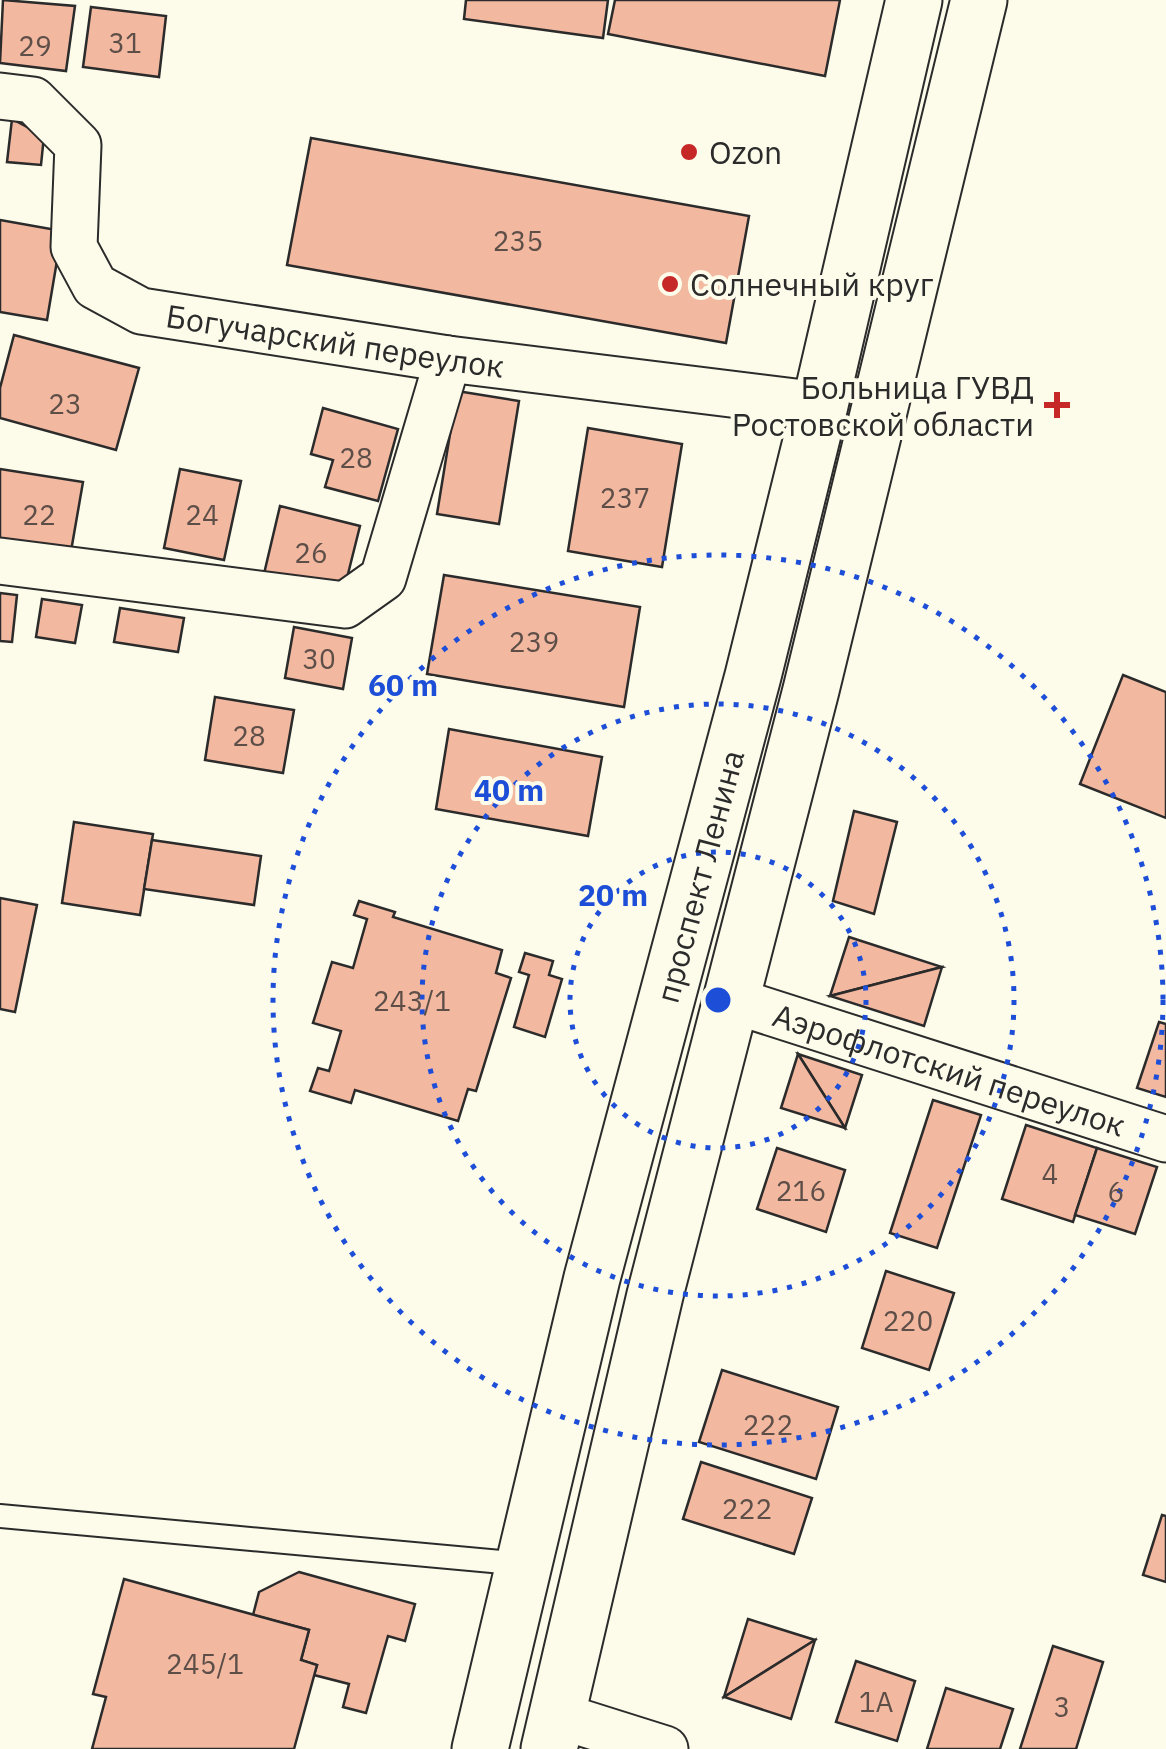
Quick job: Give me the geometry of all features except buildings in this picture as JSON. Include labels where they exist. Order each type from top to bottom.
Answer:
[{"type":"main road","name":"проспект Ленина","points":[[480,1749],[592,1278],[753,676],[914,0]]},
{"type":"main road","name":"проспект Ленина","points":[[553,1732],[655,1295],[732,1000],[979,0]]},
{"type":"street","name":"Богучарский переулок","points":[[0,96],[32,100],[78,145],[74,247],[95,286],[141,311],[448,359],[820,405]]},
{"type":"street","points":[[0,561],[345,605],[383,578],[448,359]]},
{"type":"street","name":"Аэрофлотский переулок","points":[[732,1000],[1166,1139]]},
{"type":"street","points":[[553,1732],[665,1749]]},
{"type":"lane","points":[[0,1516],[524,1564]]},
{"type":"place","name":"Ozon","points":[[689,152]]},
{"type":"place","name":"Солнечный круг","points":[[670,284]]},
{"type":"place","name":"Больница ГУВД Ростовской области","points":[[1057,405]]}]
